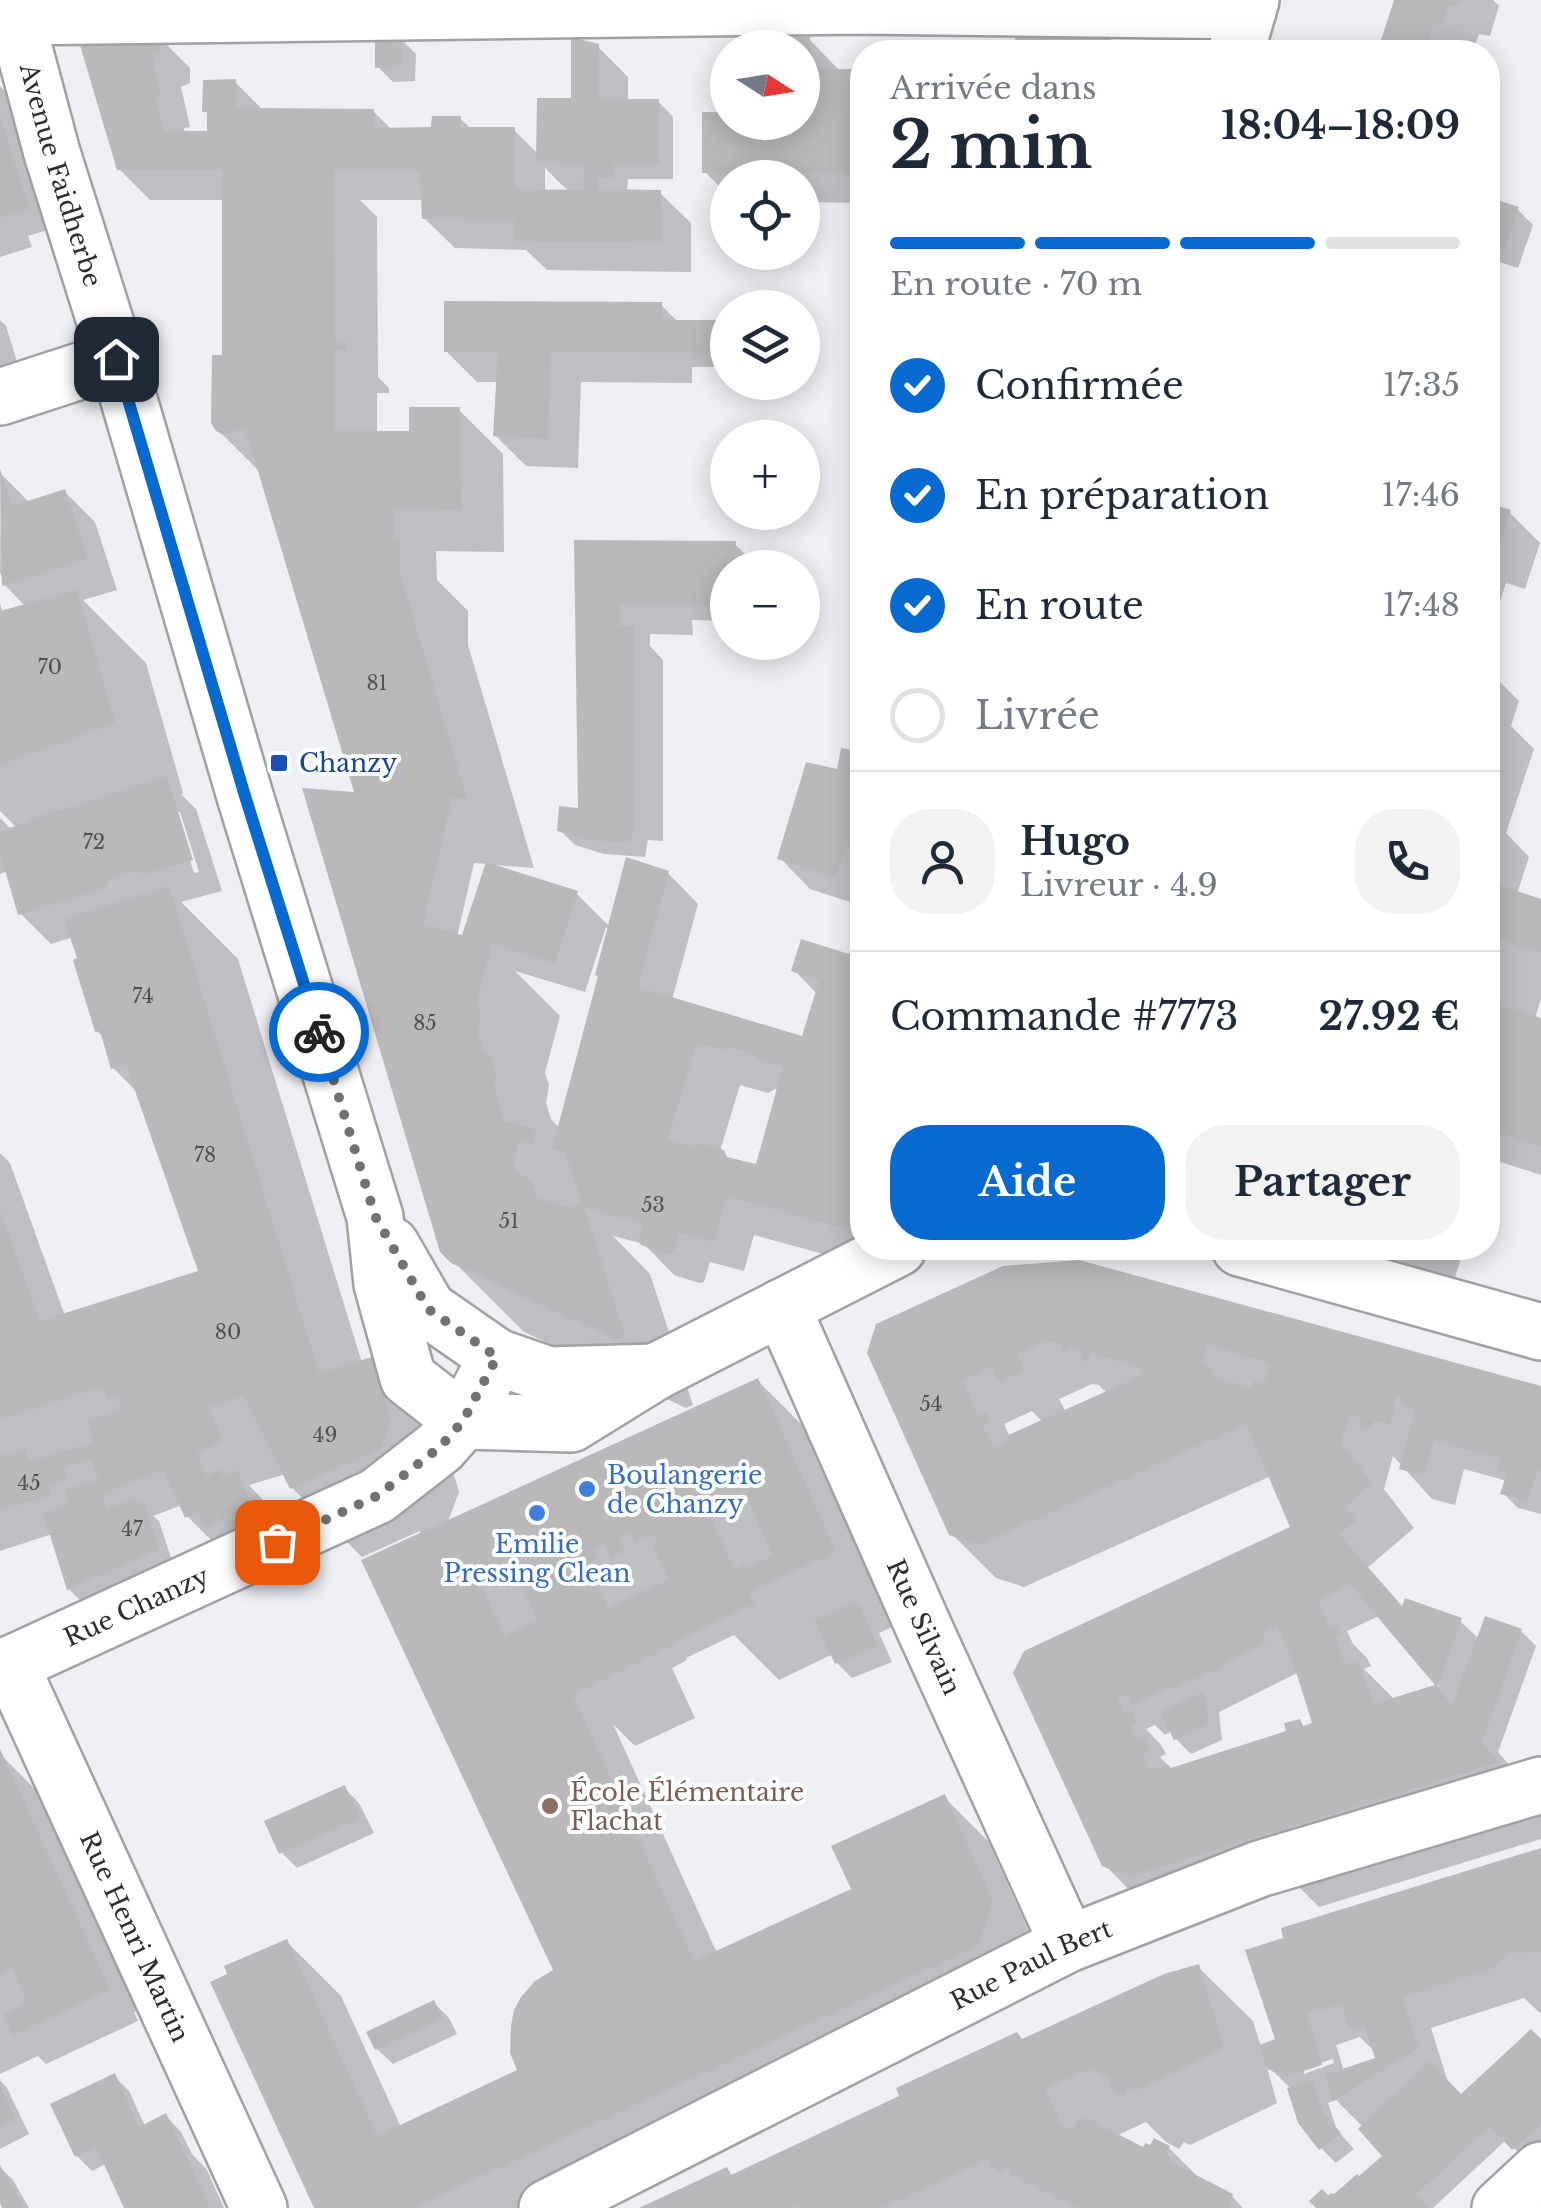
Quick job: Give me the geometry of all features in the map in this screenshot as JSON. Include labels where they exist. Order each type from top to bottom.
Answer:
[{"type":"street","points":[[14,8],[860,6],[1245,21]]},
{"type":"street","name":"Avenue Faidherbe","points":[[14,8],[52,153],[375,1216],[382,1284],[408,1378],[463,1421]]},
{"type":"street","points":[[0,397],[116,359]]},
{"type":"street","points":[[375,1216],[428,1309],[497,1357],[549,1375],[655,1372]]},
{"type":"street","points":[[463,1421],[571,1424],[655,1372],[874,1260]]},
{"type":"street","points":[[1283,1260],[1541,1332]]},
{"type":"street","name":"Rue Silvain","points":[[782,1307],[1068,1944]]},
{"type":"street","name":"Rue Chanzy","points":[[5,1667],[377,1496],[440,1447],[463,1421],[497,1357]]},
{"type":"street","name":"Rue Henri Martin","points":[[5,1667],[259,2208]]},
{"type":"street","name":"Rue Paul Bert","points":[[548,2208],[1068,1944],[1259,1869],[1541,1784]]},
{"type":"street","points":[[1500,2208],[1541,2170]]},
{"type":"building","points":[[1394,0],[1461,0],[1459,7],[1449,5],[1443,24],[1434,22],[1428,40],[1381,40]]},
{"type":"building","points":[[77,35],[161,35],[160,53],[152,56],[161,96],[155,98],[164,131],[207,131],[207,112],[202,112],[203,80],[236,79],[237,108],[374,109],[374,128],[431,127],[432,116],[461,116],[461,127],[515,127],[515,189],[583,190],[584,164],[536,163],[537,98],[571,98],[571,37],[599,44],[599,99],[659,99],[659,165],[614,164],[613,178],[598,178],[598,189],[661,190],[662,243],[514,241],[514,220],[422,219],[420,171],[334,171],[335,341],[346,341],[346,351],[335,350],[335,431],[409,431],[409,407],[460,407],[461,510],[393,508],[394,540],[400,539],[400,573],[467,799],[452,798],[423,924],[462,935],[486,862],[578,891],[555,963],[492,944],[477,1002],[481,1014],[478,1032],[483,1052],[490,1055],[497,1077],[494,1084],[504,1121],[536,1129],[533,1144],[519,1140],[514,1161],[517,1172],[532,1181],[536,1196],[562,1207],[582,1202],[565,1153],[552,1149],[626,857],[669,871],[638,987],[802,1036],[819,981],[791,971],[801,939],[850,951],[850,1230],[727,1196],[714,1242],[679,1233],[674,1252],[667,1254],[641,1245],[638,1241],[643,1223],[584,1208],[625,1335],[616,1340],[451,1263],[440,1252],[302,788],[354,792],[245,428],[224,435],[211,423],[212,355],[222,355],[222,170],[117,170]],"holes":[[[696,1043],[723,1050],[730,1047],[783,1067],[756,1164],[727,1157],[724,1150],[701,1143],[695,1148],[668,1140]]]},
{"type":"building","points":[[375,36],[402,37],[401,67],[375,68]]},
{"type":"building","points":[[1015,36],[1111,37],[1111,40],[1015,40]]},
{"type":"building","points":[[820,69],[850,69],[850,173],[820,173],[820,160],[710,160],[710,173],[702,173],[702,112],[710,112],[710,140],[820,140]]},
{"type":"building","points":[[0,115],[29,209],[0,218]]},
{"type":"building","points":[[1500,201],[1519,207],[1503,254],[1500,253]]},
{"type":"building","points":[[444,301],[662,302],[663,320],[710,320],[710,353],[551,352],[548,439],[493,436],[498,352],[444,352]]},
{"type":"building","points":[[0,469],[12,506],[65,489],[88,559],[2,586]]},
{"type":"building","points":[[1500,507],[1511,510],[1500,543]]},
{"type":"building","points":[[574,540],[736,541],[736,550],[710,550],[710,605],[620,605],[620,626],[634,627],[634,828],[630,843],[586,840],[557,831],[559,806],[578,808]]},
{"type":"building","points":[[77,590],[115,723],[0,765],[0,611]]},
{"type":"building","points":[[841,748],[850,750],[850,844],[847,843],[835,878],[777,859],[806,762],[837,769]]},
{"type":"building","points":[[167,776],[193,860],[145,874],[135,871],[111,878],[105,888],[18,915],[0,853],[0,831]]},
{"type":"building","points":[[1500,885],[1541,899],[1541,953],[1500,940]]},
{"type":"building","points":[[169,886],[319,1373],[372,1357],[391,1421],[381,1449],[290,1489],[244,1396],[209,1407],[223,1441],[197,1454],[207,1476],[220,1469],[223,1476],[237,1470],[253,1506],[205,1528],[198,1512],[185,1518],[163,1470],[102,1494],[107,1509],[132,1499],[144,1503],[159,1549],[67,1590],[43,1513],[69,1504],[65,1490],[98,1480],[92,1459],[64,1468],[68,1480],[48,1486],[50,1495],[0,1511],[0,1456],[26,1449],[29,1462],[94,1442],[87,1420],[121,1409],[117,1396],[107,1399],[102,1387],[0,1420],[0,1211],[40,1321],[198,1271],[126,1065],[111,1069],[100,1031],[95,1032],[64,919]]},
{"type":"building","points":[[1500,1005],[1541,1018],[1541,1147],[1500,1134]]},
{"type":"building","points":[[1079,1260],[1541,1386],[1541,1471],[1537,1470],[1528,1501],[1500,1494],[1507,1473],[1497,1470],[1500,1459],[1434,1440],[1424,1476],[1399,1469],[1415,1411],[1404,1405],[1400,1396],[1390,1425],[1374,1420],[1372,1429],[1360,1427],[1361,1418],[1349,1415],[1341,1443],[1372,1483],[1345,1507],[1356,1521],[1339,1534],[1402,1606],[1405,1598],[1462,1618],[1437,1687],[1452,1706],[1485,1616],[1522,1629],[1482,1742],[1499,1762],[1128,1877],[1102,1866],[1013,1673],[1024,1651],[1290,1527],[1246,1424],[979,1545],[949,1535],[867,1353],[876,1324],[1003,1266]],"holes":[[[1047,1341],[1063,1344],[1061,1350],[1067,1352],[1069,1346],[1083,1351],[1080,1359],[1088,1362],[1091,1353],[1138,1367],[1143,1375],[1006,1436],[1008,1440],[993,1447],[982,1425],[991,1421],[986,1411],[977,1414],[962,1380],[992,1367],[999,1382],[1025,1370],[1017,1354]],[[1207,1345],[1270,1363],[1264,1383],[1254,1380],[1252,1388],[1211,1376],[1213,1368],[1202,1365]],[[1351,1585],[1435,1685],[1373,1704],[1358,1660],[1345,1665],[1335,1639],[1342,1635],[1337,1624],[1330,1627],[1318,1600]],[[1277,1626],[1312,1723],[1303,1726],[1300,1719],[1284,1723],[1286,1731],[1171,1768],[1168,1765],[1150,1770],[1143,1754],[1150,1751],[1144,1738],[1137,1741],[1130,1727],[1137,1723],[1131,1711],[1124,1714],[1117,1698],[1127,1694],[1133,1706],[1175,1688],[1266,1643],[1262,1633]]]},
{"type":"building","points":[[758,1378],[836,1552],[749,1592],[754,1604],[573,1695],[694,1961],[851,1889],[831,1846],[945,1794],[993,1902],[978,1946],[413,2208],[314,2208],[210,1982],[227,1974],[224,1966],[287,1939],[377,2136],[517,2070],[510,2053],[514,2010],[535,1981],[553,1970],[361,1560]],"holes":[[[744,1491],[773,1556],[734,1569],[702,1499],[719,1492],[723,1500]],[[630,1532],[635,1543],[654,1535],[659,1545],[653,1547],[669,1580],[608,1607],[589,1563],[598,1557],[594,1548],[604,1544],[611,1559],[625,1553],[619,1537]],[[510,1559],[538,1620],[504,1636],[476,1575]]]},
{"type":"building","points":[[858,1601],[878,1647],[835,1664],[814,1620]]},
{"type":"building","points":[[1203,1692],[1208,1725],[1174,1740],[1160,1712]]},
{"type":"building","points":[[0,1749],[110,1990],[13,2035],[2,2014],[22,2005],[25,1997],[12,1968],[0,1974]]},
{"type":"building","points":[[345,1785],[360,1818],[279,1854],[264,1821]]},
{"type":"building","points":[[1541,1848],[1541,1952],[1509,1953],[1492,1969],[1402,1998],[1418,2048],[1333,2101],[1325,2075],[1375,2058],[1364,2025],[1350,2030],[1341,2004],[1307,2014],[1322,2065],[1286,2077],[1267,2069],[1259,2045],[1275,2039],[1245,1950],[1283,1938],[1281,1928]]},
{"type":"building","points":[[1199,1964],[1224,2048],[1133,2092],[1128,2089],[1124,2096],[1108,2088],[1112,2080],[1090,2069],[1045,2089],[1061,2125],[1072,2131],[1081,2115],[1143,2147],[1154,2138],[1170,2146],[1165,2154],[1171,2156],[1169,2161],[1233,2194],[1228,2208],[1078,2208],[1009,2174],[1012,2169],[1008,2166],[1003,2174],[988,2165],[991,2158],[881,2208],[639,2208],[727,2167],[731,2175],[899,2096],[896,2088],[1017,2032],[1022,2039],[1164,1974]]},
{"type":"building","points":[[434,2000],[443,2019],[375,2050],[366,2032]]},
{"type":"building","points":[[1531,2029],[1541,2039],[1541,2124],[1512,2150],[1490,2126],[1417,2194],[1429,2208],[1316,2208],[1309,2201],[1322,2189],[1328,2195],[1334,2194],[1382,2156],[1358,2129],[1429,2061],[1461,2094]]},
{"type":"building","points":[[115,2073],[139,2127],[166,2113],[210,2208],[124,2208],[96,2147],[75,2157],[50,2104]]},
{"type":"building","points":[[1312,2080],[1323,2112],[1341,2133],[1319,2150],[1298,2123],[1287,2088]]},
{"type":"building","points":[[0,2085],[16,2119],[0,2127]]},
{"type":"building","points":[[0,2165],[11,2187],[24,2208],[2,2208]]},
{"type":"way so far","points":[[277,1542],[377,1496],[440,1447],[463,1421],[497,1357],[428,1309],[375,1216],[319,1032]]},
{"type":"place","name":"Chanzy","points":[[279,763]]},
{"type":"place","name":"Boulangerie de Chanzy","points":[[587,1489]]},
{"type":"place","name":"Emilie Pressing Clean","points":[[537,1513]]},
{"type":"place","name":"École Élémentaire Flachat","points":[[550,1806]]},
{"type":"route","points":[[116,359],[319,1032]]}]
